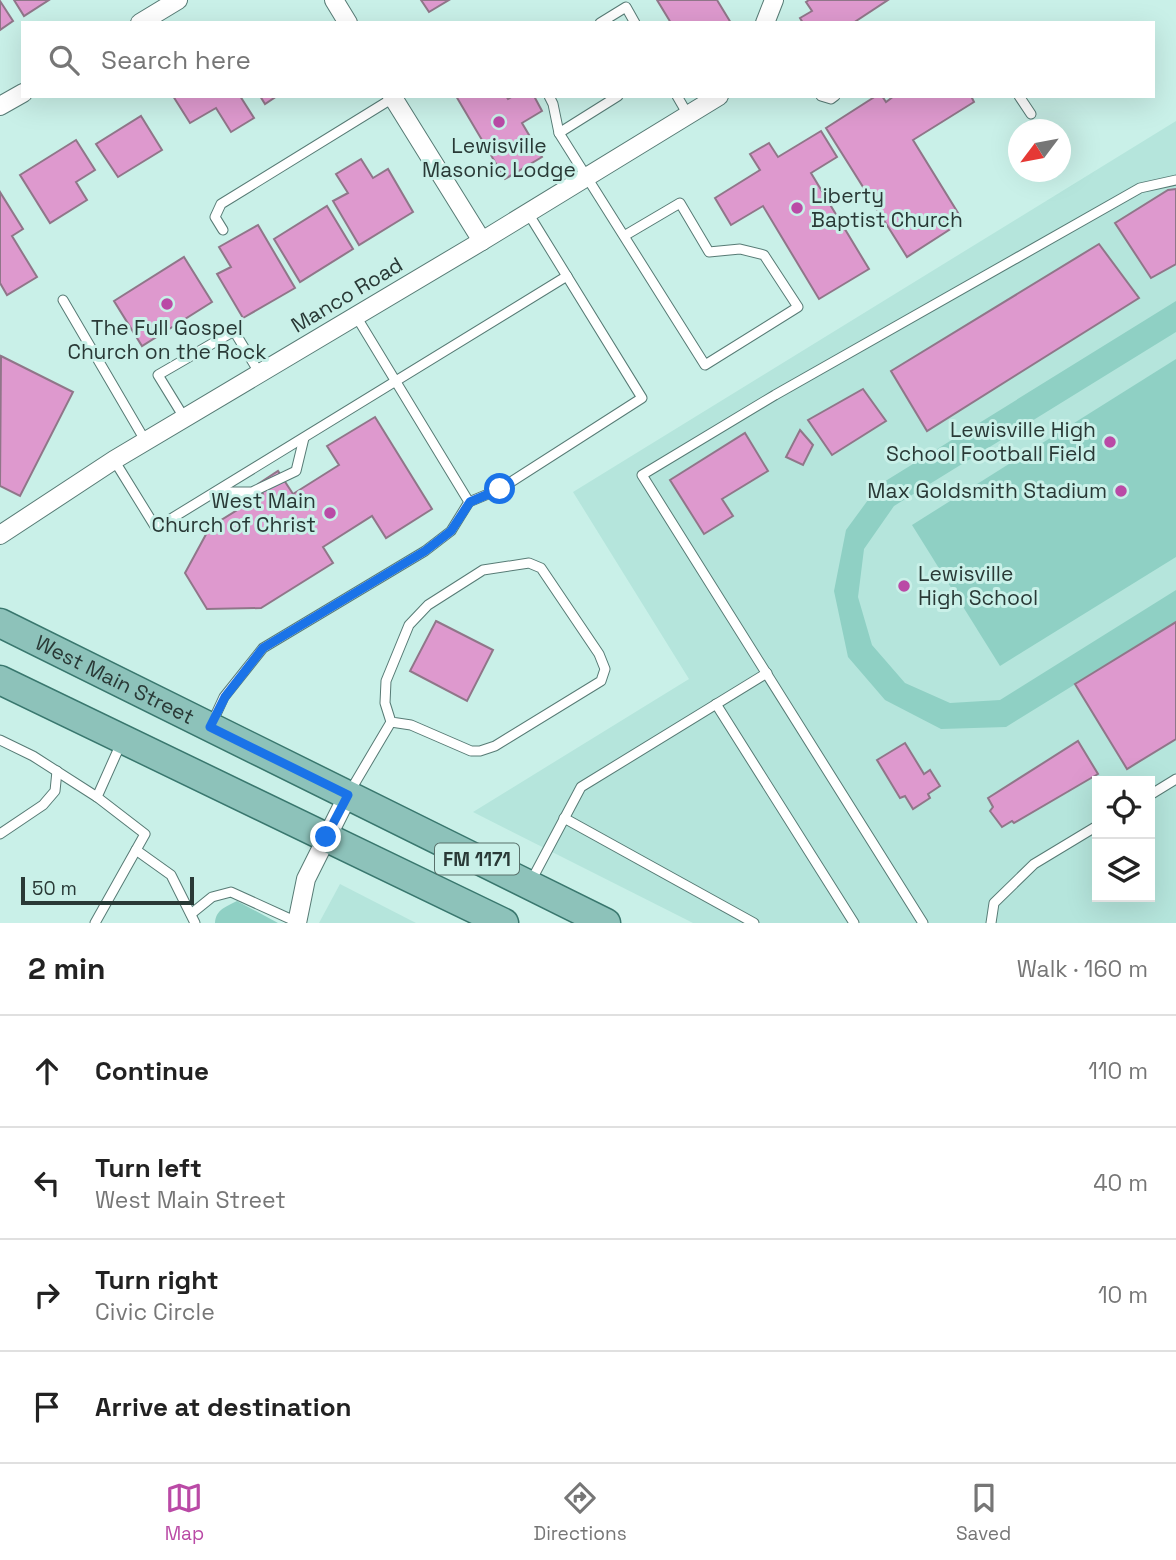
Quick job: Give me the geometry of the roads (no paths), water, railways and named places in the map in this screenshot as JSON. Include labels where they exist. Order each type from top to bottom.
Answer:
[{"type":"main road","name":"West Main Street","points":[[0,623],[606,923]]},
{"type":"main road","name":"FM 1171","points":[[0,680],[504,923]]},
{"type":"street","points":[[143,21],[178,0]]},
{"type":"street","points":[[334,0],[347,21]]},
{"type":"street","points":[[766,21],[771,1]]},
{"type":"street","points":[[0,106],[21,94]]},
{"type":"street","points":[[394,98],[482,241]]},
{"type":"street","name":"Manco Road","points":[[0,535],[114,460],[716,98]]},
{"type":"street","points":[[297,922],[306,878],[348,795]]},
{"type":"lane","points":[[603,21],[626,7],[634,21]]},
{"type":"lane","points":[[223,230],[215,217],[221,204],[391,98]]},
{"type":"lane","points":[[550,98],[554,104],[559,133],[705,365],[799,307],[764,255],[740,249],[709,252],[680,204],[624,236]]},
{"type":"lane","points":[[559,133],[615,98]]},
{"type":"lane","points":[[678,98],[688,115]]},
{"type":"lane","points":[[1020,98],[1031,114]]},
{"type":"lane","points":[[923,923],[642,475],[788,388],[1140,188],[1176,180]]},
{"type":"lane","points":[[210,727],[225,697],[263,648],[425,551],[451,531],[470,502],[500,489],[642,398],[528,213]]},
{"type":"lane","points":[[114,460],[156,528],[567,276]]},
{"type":"lane","points":[[63,300],[146,442]]},
{"type":"lane","points":[[356,316],[470,502]]},
{"type":"lane","points":[[185,419],[158,375],[234,331],[260,374]]},
{"type":"lane","points":[[216,492],[253,492],[296,471],[304,438]]},
{"type":"lane","points":[[348,795],[391,722],[385,703],[386,681],[409,625],[428,605],[483,570],[528,563],[541,568],[599,654],[605,669],[601,681],[495,746],[480,751],[471,751],[411,725],[391,722]]},
{"type":"lane","points":[[529,885],[580,787],[767,673]]},
{"type":"lane","points":[[716,704],[854,923]]},
{"type":"lane","points":[[0,740],[57,771],[97,797],[145,834],[95,923]]},
{"type":"lane","points":[[97,797],[123,740]]},
{"type":"lane","points":[[0,834],[43,805],[55,791],[57,771]]},
{"type":"lane","points":[[1155,791],[1176,779]]},
{"type":"lane","points":[[564,818],[754,923]]},
{"type":"lane","points":[[990,923],[994,903],[1034,864],[1092,829]]},
{"type":"lane","points":[[136,850],[171,875],[193,919],[212,897],[231,891],[297,922]]},
{"type":"place","name":"Lewisville Masonic Lodge","points":[[499,122]]},
{"type":"place","name":"Liberty Baptist Church","points":[[797,208]]},
{"type":"place","name":"The Full Gospel Church on the Rock","points":[[167,304]]},
{"type":"place","name":"Lewisville High School Football Field","points":[[1110,442]]},
{"type":"place","name":"Max Goldsmith Stadium","points":[[1121,491]]},
{"type":"place","name":"West Main Church of Christ","points":[[330,513]]},
{"type":"place","name":"Lewisville High School","points":[[904,586]]}]
